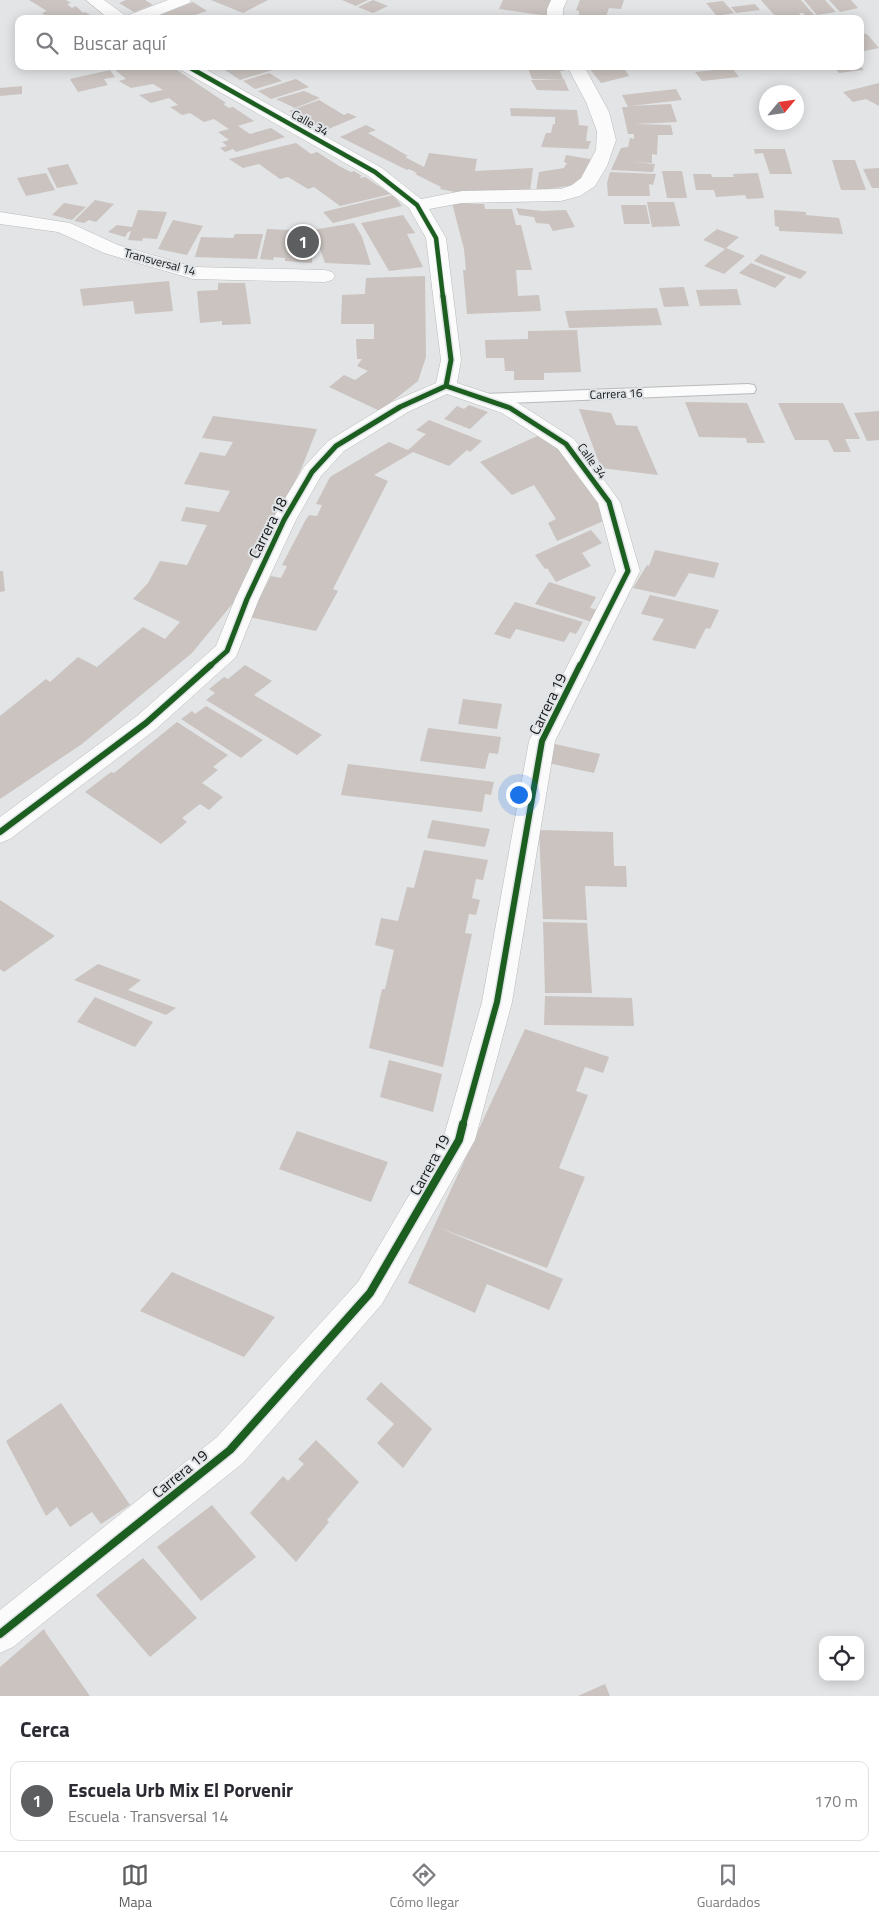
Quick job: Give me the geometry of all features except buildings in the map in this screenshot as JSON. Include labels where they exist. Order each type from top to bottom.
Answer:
[{"type":"street","points":[[94,0],[115,15]]},
{"type":"street","points":[[144,15],[183,0]]},
{"type":"street","points":[[555,15],[555,9],[559,0]]},
{"type":"street","name":"Calle 34","points":[[194,70],[375,172],[417,205]]},
{"type":"street","points":[[446,386],[451,360],[436,238],[417,205],[462,197],[561,195],[572,193],[584,186],[594,177],[608,141],[602,116],[577,70]]},
{"type":"street","name":"Transversal 14","points":[[0,218],[63,227],[111,249],[193,273],[325,276]]},
{"type":"street","name":"Calle 34","points":[[446,386],[510,408],[566,444],[609,502]]},
{"type":"street","name":"Carrera 18","points":[[0,832],[146,724],[227,651],[247,599],[284,520],[312,472],[336,446],[400,407],[446,386]]},
{"type":"street","name":"Carrera 19","points":[[0,1634],[230,1450],[370,1293],[459,1140],[496,1002],[542,741],[628,571],[609,502]]},
{"type":"lane","name":"Carrera 16","points":[[484,399],[748,389]]},
{"type":"cycle path","points":[[0,832],[146,723],[227,651],[247,599],[284,520],[312,472],[336,446],[400,407],[446,386],[451,360],[436,238],[417,205],[375,172],[194,70]]},
{"type":"cycle path","points":[[0,1634],[230,1450],[370,1293],[459,1140],[497,1002],[542,741],[628,571],[609,502],[566,444],[510,408],[446,386]]},
{"type":"place","name":"Escuela Urb Mix El Porvenir","points":[[303,242]]}]
